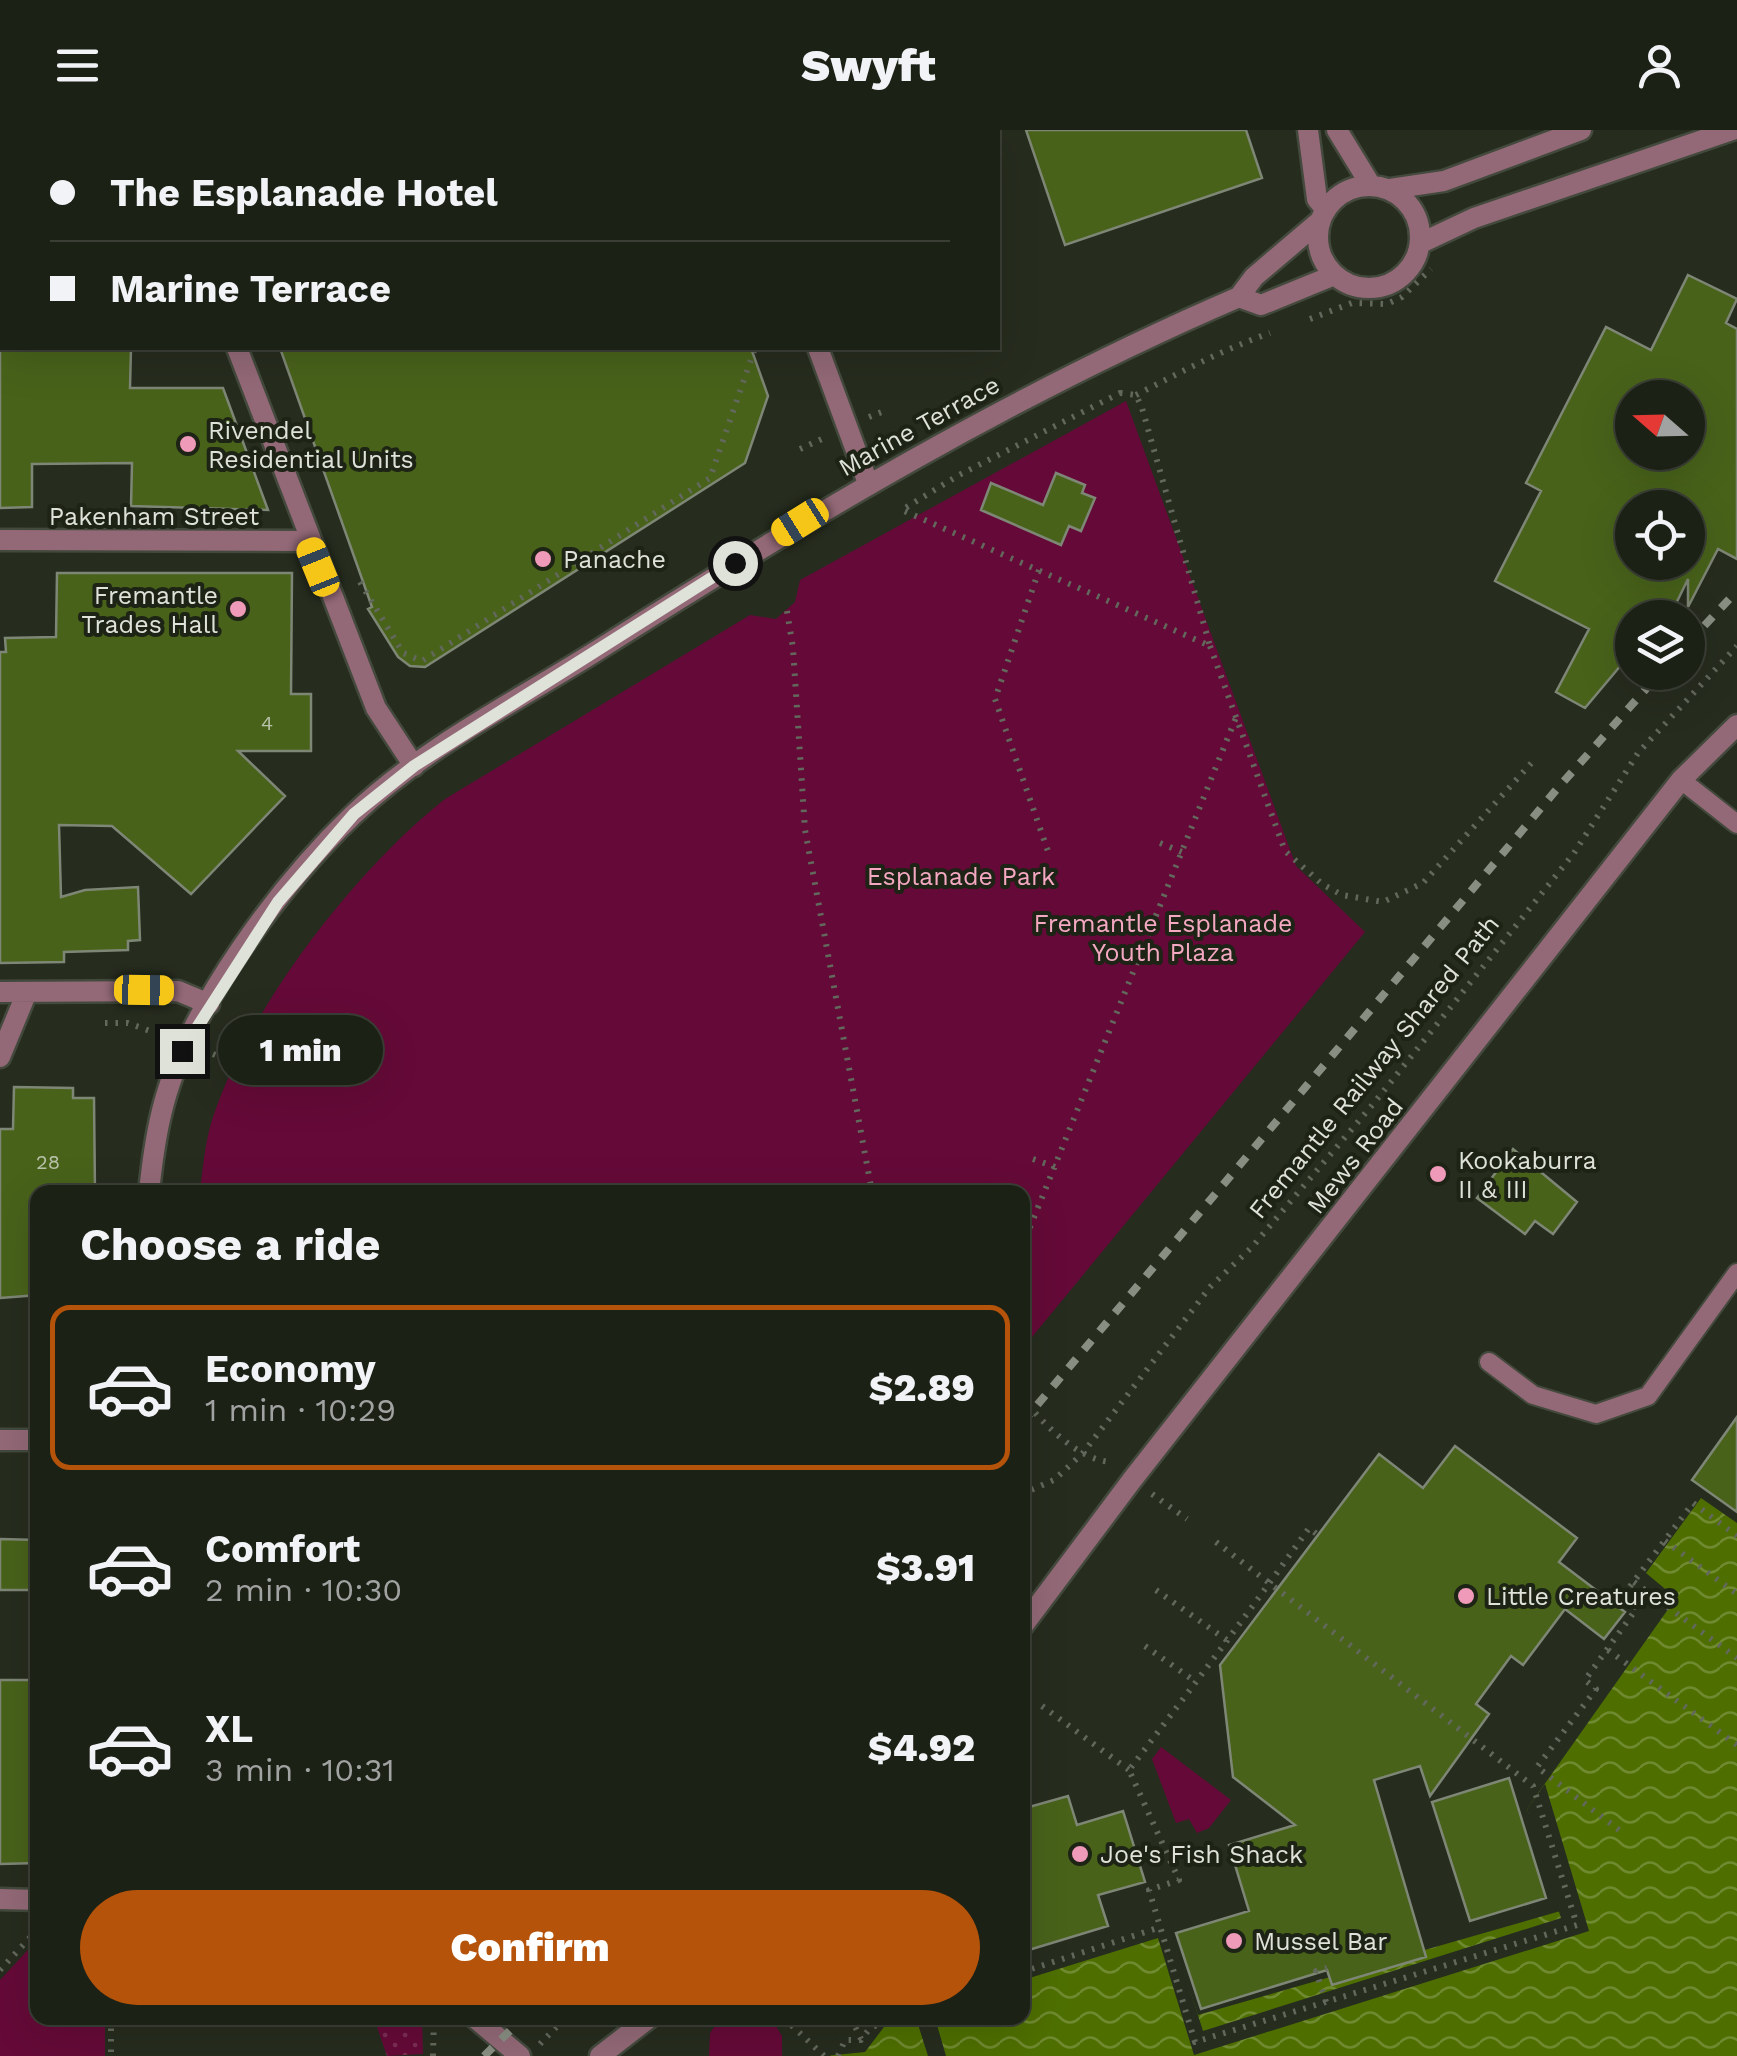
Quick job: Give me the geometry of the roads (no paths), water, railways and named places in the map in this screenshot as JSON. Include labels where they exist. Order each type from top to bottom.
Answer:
[{"type":"street","points":[[1308,130],[1317,198],[1324,216],[1322,258],[1332,276],[1366,289],[1384,286],[1400,277],[1421,243],[1474,218],[1732,130]]},
{"type":"street","points":[[1337,130],[1380,186],[1414,211],[1421,243]]},
{"type":"street","name":"Marine Terrace","points":[[150,1185],[164,1102],[182,1051],[209,1004],[278,902],[354,814],[414,766],[868,483],[1050,382],[1239,297],[1254,277],[1324,216],[1340,194],[1444,181],[1581,130]]},
{"type":"street","name":"Marine Terrace","points":[[1239,297],[1261,305],[1332,276]]},
{"type":"street","points":[[238,350],[308,542],[376,708],[414,766]]},
{"type":"street","points":[[819,350],[868,483]]},
{"type":"street","name":"Pakenham Street","points":[[0,540],[308,542]]},
{"type":"street","name":"Mews Road","points":[[1030,1616],[1132,1480],[1681,780],[1737,725]]},
{"type":"street","points":[[0,992],[178,991],[209,1004]]},
{"type":"street","points":[[0,1057],[27,992]]},
{"type":"street","points":[[0,1440],[30,1440]]},
{"type":"street","points":[[0,1899],[30,1900]]},
{"type":"street","points":[[483,2025],[520,2056]]},
{"type":"street","points":[[600,2056],[640,2025]]},
{"type":"lane","points":[[1681,780],[1737,824]]},
{"type":"lane","points":[[1490,1362],[1533,1395],[1596,1414],[1648,1396],[1737,1273]]},
{"type":"water","points":[[1701,1498],[1737,1523],[1737,2056],[830,2056],[856,2025],[1030,2025],[1030,1961],[1166,1918],[1198,2015],[1564,1910],[1527,1809],[1676,1598],[1646,1573]]},
{"type":"railway","points":[[1705,625],[1737,591]]},
{"type":"railway","points":[[1030,1414],[1645,690]]},
{"type":"railway","points":[[484,2056],[516,2025]]},
{"type":"place","name":"Rivendel Residential Units","points":[[188,444]]},
{"type":"place","name":"Panache","points":[[543,559]]},
{"type":"place","name":"Fremantle Trades Hall","points":[[238,609]]},
{"type":"place","name":"Kookaburra II & III","points":[[1438,1174]]},
{"type":"place","name":"Little Creatures","points":[[1466,1596]]},
{"type":"place","name":"Joe's Fish Shack","points":[[1080,1854]]},
{"type":"place","name":"Mussel Bar","points":[[1234,1941]]},
{"type":"park label","name":"Esplanade Park","points":[[961,876]]},
{"type":"park label","name":"Fremantle Esplanade Youth Plaza","points":[[1163,938]]}]
